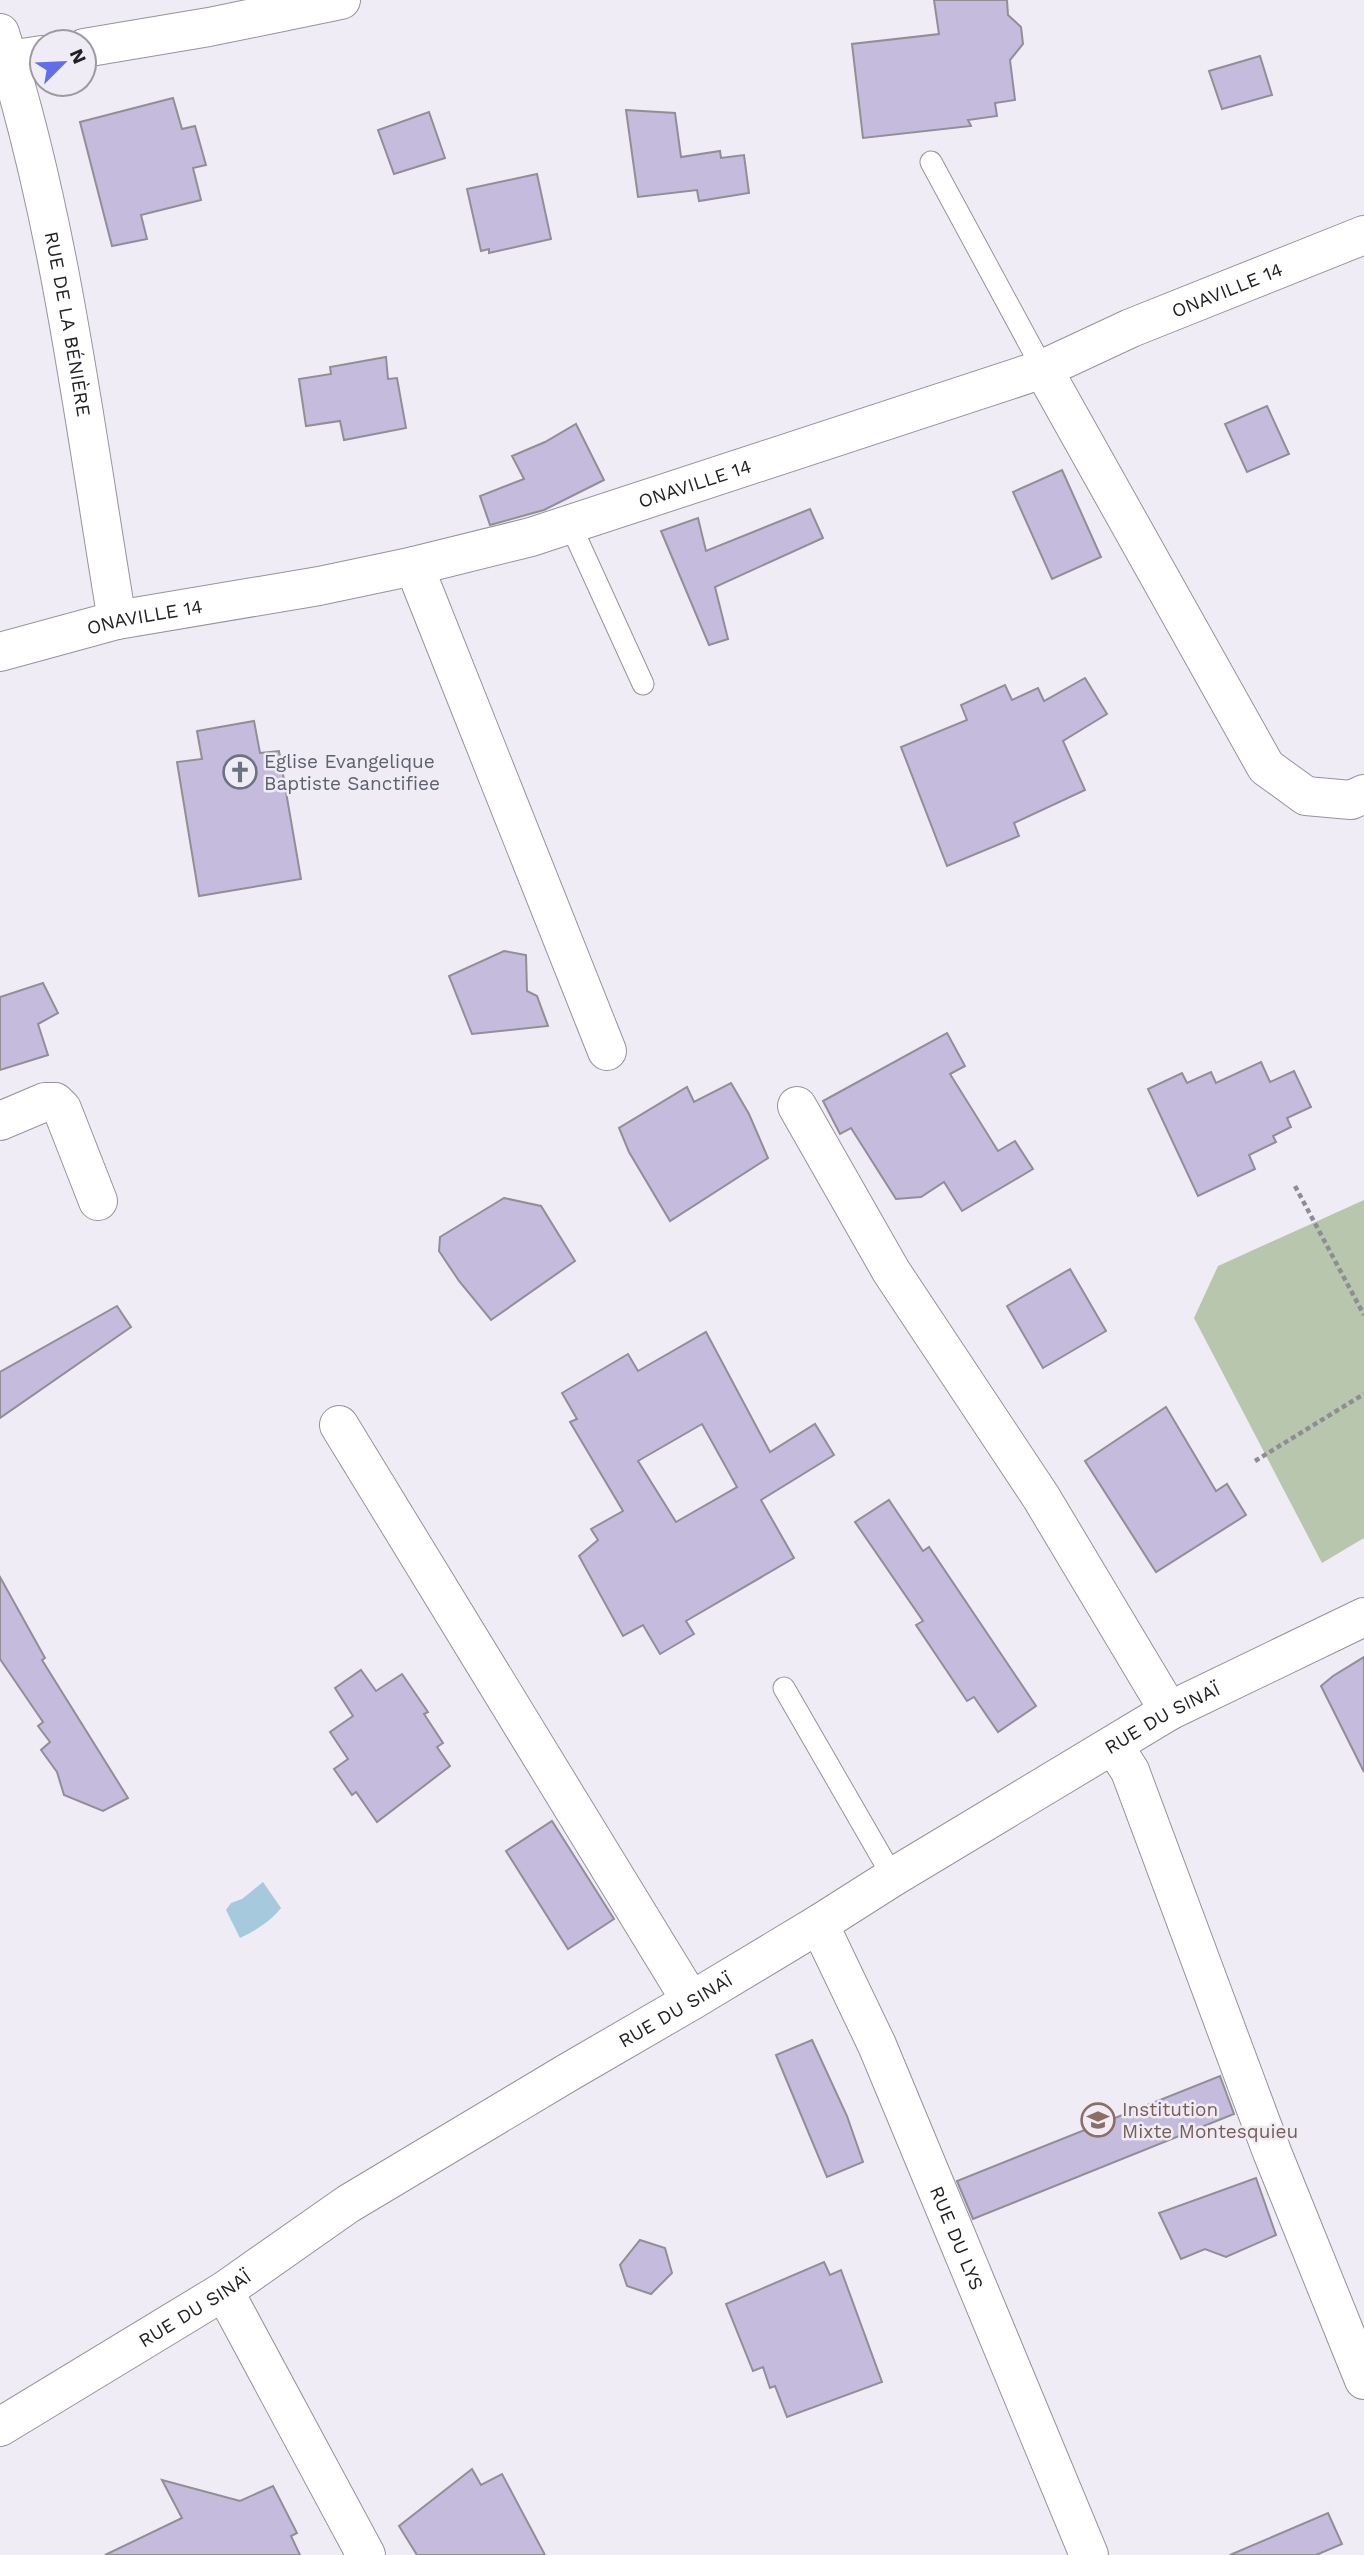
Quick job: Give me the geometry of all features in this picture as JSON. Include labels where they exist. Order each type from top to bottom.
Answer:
[{"type":"street","points":[[98,46],[209,27],[341,0]]},
{"type":"street","name":"RUE DE LA BÉNIÈRE","points":[[17,49],[34,155],[55,251],[117,620]]},
{"type":"street","name":"ONAVILLE 14","points":[[0,652],[117,620],[319,586],[531,537],[1042,369],[1131,328],[1364,234]]},
{"type":"street","points":[[1042,369],[1266,767],[1306,796],[1351,800],[1364,794]]},
{"type":"street","points":[[414,566],[607,1051]]},
{"type":"street","points":[[0,1121],[45,1102],[55,1102],[62,1110],[98,1201]]},
{"type":"street","points":[[797,1106],[891,1272],[1041,1497],[1169,1711]]},
{"type":"street","points":[[340,1425],[691,2001]]},
{"type":"street","name":"RUE DU SINAÏ","points":[[0,2427],[223,2291],[348,2204],[691,2001],[1169,1711],[1364,1618]]},
{"type":"street","points":[[1114,1746],[1130,1771],[1272,2152],[1364,2380]]},
{"type":"street","name":"RUE DU LYS","points":[[819,1924],[877,2045],[1089,2555]]},
{"type":"street","points":[[223,2291],[366,2555]]},
{"type":"lane","points":[[931,162],[1042,369]]},
{"type":"lane","points":[[570,524],[643,684]]},
{"type":"lane","points":[[784,1688],[893,1877]]},
{"type":"path","points":[[1295,1186],[1364,1315]]},
{"type":"path","points":[[1255,1461],[1364,1394]]},
{"type":"green space","points":[[1364,1200],[1364,1538],[1322,1563],[1194,1318],[1218,1266]]},
{"type":"water","points":[[263,1882],[281,1908],[262,1925],[240,1938],[226,1910],[231,1903],[242,1899]]},
{"type":"building","points":[[934,0],[1007,0],[1008,15],[1021,27],[1023,44],[1010,60],[1015,100],[995,103],[997,116],[968,120],[971,126],[863,138],[852,44],[939,34]]},
{"type":"building","points":[[1260,56],[1272,95],[1222,109],[1209,71]]},
{"type":"building","points":[[173,98],[182,129],[195,126],[206,165],[193,168],[201,200],[141,215],[147,239],[112,246],[80,122]]},
{"type":"building","points":[[626,110],[675,113],[681,157],[720,151],[721,158],[744,155],[749,193],[699,201],[697,190],[638,197]]},
{"type":"building","points":[[429,112],[445,158],[394,174],[378,130]]},
{"type":"building","points":[[537,174],[551,239],[489,253],[489,249],[481,251],[467,189]]},
{"type":"building","points":[[386,357],[388,379],[397,378],[406,428],[344,440],[340,421],[306,426],[299,379],[331,374],[330,367]]},
{"type":"building","points":[[1267,406],[1289,454],[1247,472],[1225,424]]},
{"type":"building","points":[[576,424],[604,480],[544,510],[490,525],[480,496],[524,479],[512,456],[545,442]]},
{"type":"building","points":[[1062,470],[1101,557],[1052,579],[1013,492]]},
{"type":"building","points":[[810,509],[823,538],[715,587],[728,639],[709,645],[661,531],[698,518],[706,551]]},
{"type":"building","points":[[1085,678],[1107,714],[1063,741],[1085,790],[1014,823],[1019,836],[947,866],[901,747],[967,720],[961,705],[1005,685],[1012,700],[1038,688],[1044,701]]},
{"type":"building","points":[[254,721],[260,753],[279,751],[301,879],[199,896],[177,762],[202,759],[197,731]]},
{"type":"building","points":[[504,951],[526,955],[527,991],[537,996],[548,1026],[472,1034],[449,976]]},
{"type":"building","points":[[43,983],[58,1013],[38,1024],[48,1055],[0,1070],[0,997]]},
{"type":"building","points":[[947,1033],[965,1066],[950,1074],[998,1151],[1015,1141],[1033,1169],[962,1211],[944,1182],[921,1197],[896,1199],[851,1128],[840,1134],[823,1101]]},
{"type":"building","points":[[1261,1062],[1270,1082],[1294,1071],[1311,1107],[1287,1118],[1291,1127],[1273,1136],[1276,1142],[1249,1155],[1255,1169],[1198,1196],[1148,1089],[1182,1073],[1187,1083],[1211,1072],[1216,1083]]},
{"type":"building","points":[[731,1083],[749,1114],[768,1158],[670,1221],[629,1152],[619,1128],[687,1087],[694,1102]]},
{"type":"building","points":[[504,1198],[541,1206],[575,1261],[491,1320],[439,1251],[440,1237]]},
{"type":"building","points":[[1070,1269],[1106,1331],[1043,1368],[1007,1306]]},
{"type":"building","points":[[117,1306],[131,1327],[0,1418],[0,1372]]},
{"type":"building","points":[[706,1332],[770,1452],[815,1424],[834,1455],[761,1500],[794,1558],[686,1621],[694,1634],[660,1654],[643,1625],[623,1636],[579,1556],[598,1540],[591,1529],[623,1511],[570,1422],[577,1419],[562,1393],[628,1354],[638,1371]],"holes":[[[702,1424],[737,1487],[676,1522],[638,1461]]]},
{"type":"building","points":[[1166,1407],[1216,1491],[1227,1484],[1246,1515],[1156,1572],[1085,1461]]},
{"type":"building","points":[[889,1500],[923,1551],[929,1547],[1036,1706],[998,1732],[974,1697],[967,1701],[916,1625],[923,1621],[855,1522]]},
{"type":"building","points":[[0,1577],[45,1658],[42,1660],[128,1798],[103,1811],[64,1795],[57,1772],[41,1750],[50,1742],[38,1726],[43,1722],[0,1659]]},
{"type":"building","points":[[1364,1657],[1364,1772],[1321,1686]]},
{"type":"building","points":[[361,1670],[376,1691],[402,1674],[428,1712],[424,1714],[443,1743],[437,1747],[450,1766],[377,1822],[356,1792],[352,1795],[334,1769],[348,1759],[330,1732],[353,1716],[335,1688]]},
{"type":"building","points":[[552,1821],[614,1919],[568,1949],[506,1851]]},
{"type":"building","points":[[812,2040],[847,2116],[863,2162],[827,2177],[776,2055]]},
{"type":"building","points":[[1220,2076],[1234,2114],[973,2219],[957,2181]]},
{"type":"building","points":[[1256,2178],[1276,2235],[1226,2257],[1205,2249],[1181,2259],[1159,2213]]},
{"type":"building","points":[[640,2240],[665,2248],[672,2273],[651,2294],[627,2286],[620,2265]]},
{"type":"building","points":[[824,2262],[830,2275],[841,2270],[882,2382],[787,2417],[775,2386],[770,2388],[763,2367],[753,2371],[726,2304]]},
{"type":"building","points":[[472,2469],[481,2485],[502,2474],[545,2555],[417,2555],[399,2526]]},
{"type":"building","points":[[162,2480],[240,2501],[273,2486],[297,2533],[291,2536],[300,2555],[105,2555],[182,2518]]},
{"type":"building","points":[[1328,2513],[1342,2544],[1316,2555],[1230,2555]]},
{"type":"place","name":"Eglise Evangelique Baptiste Sanctifiee","points":[[240,772]]},
{"type":"place","name":"Institution Mixte Montesquieu","points":[[1098,2120]]}]
